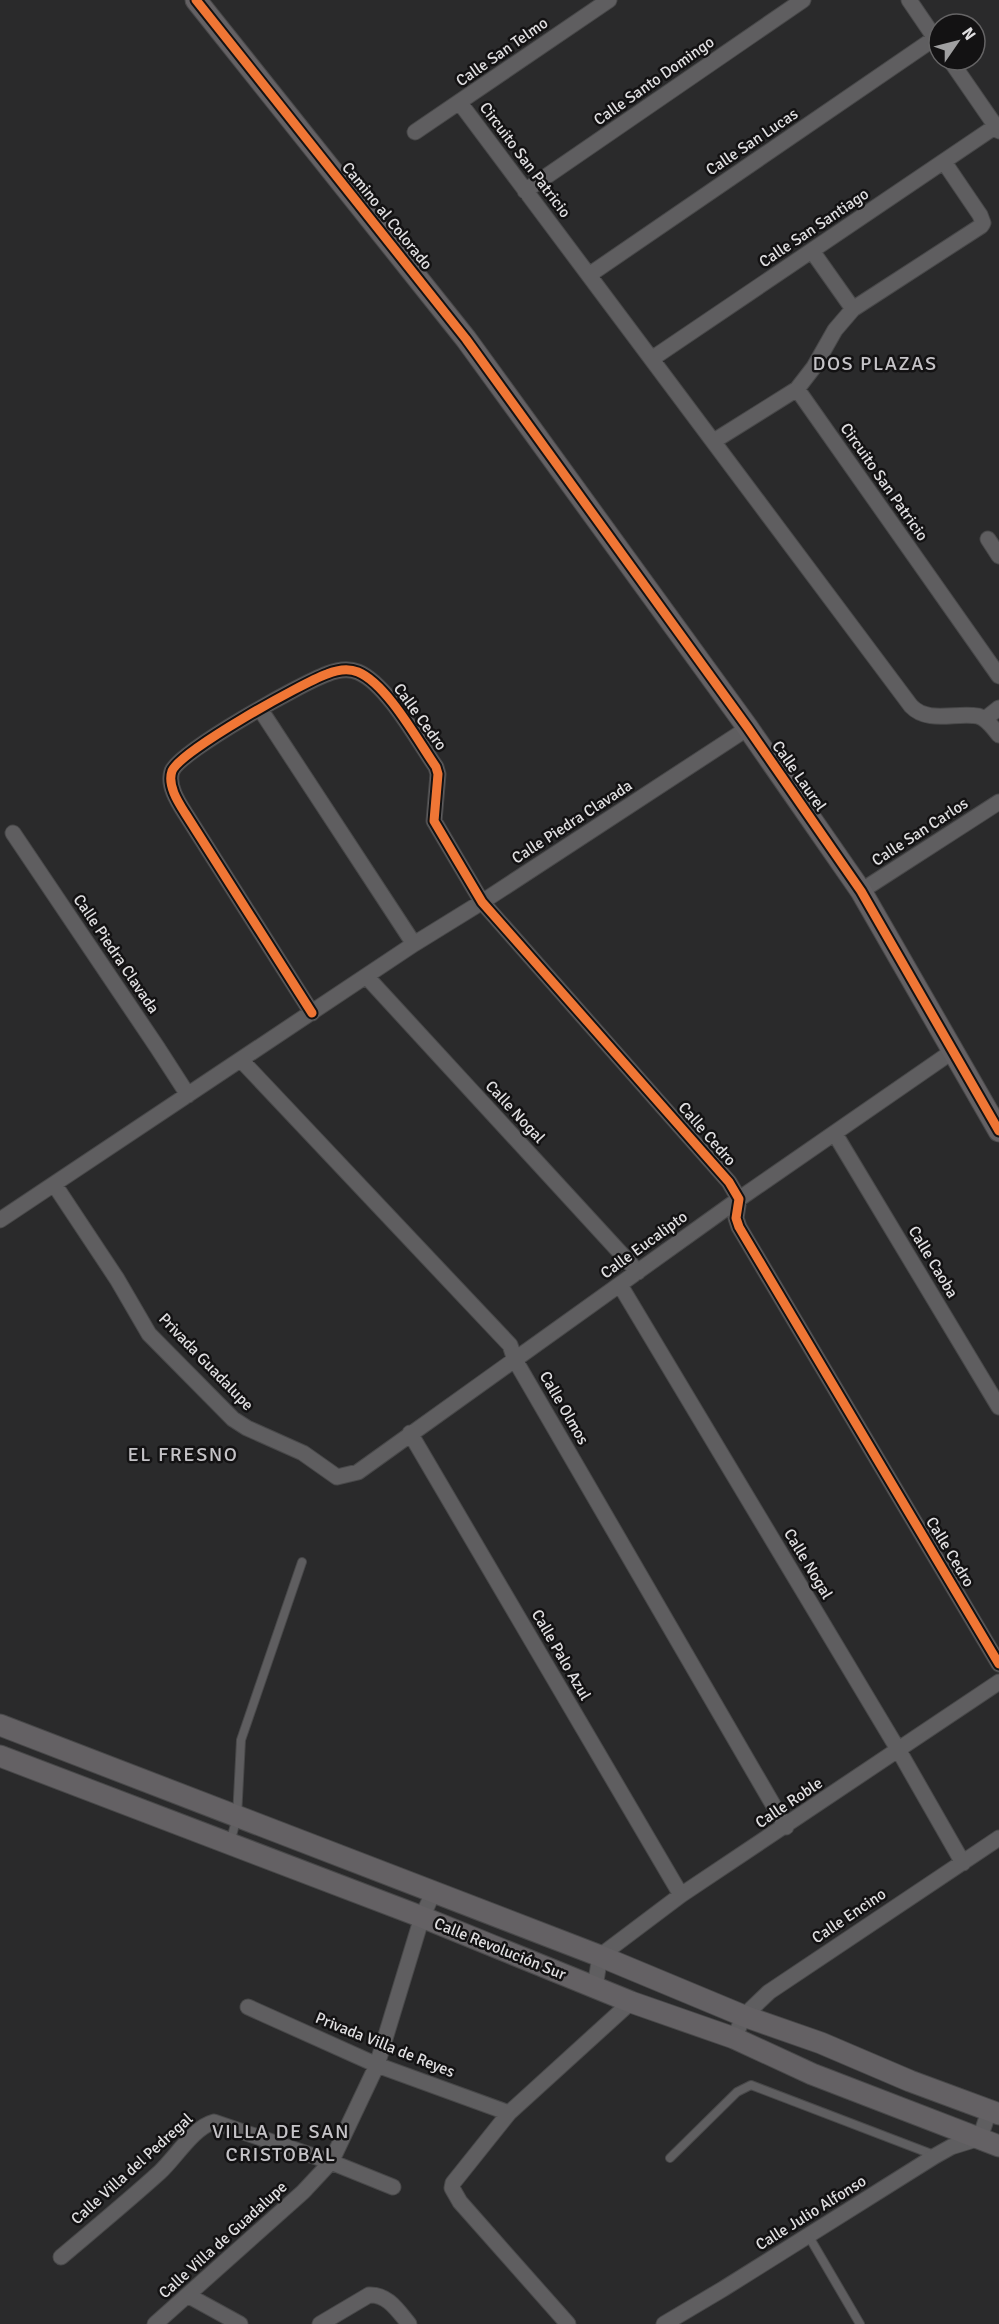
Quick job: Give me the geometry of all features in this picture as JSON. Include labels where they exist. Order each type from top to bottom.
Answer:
[{"type":"main road","name":"Camino al Colorado","points":[[196,0],[466,339],[550,453]]},
{"type":"main road","name":"Calle Laurel","points":[[550,453],[748,728],[861,891],[999,1131]]},
{"type":"main road","name":"Calle Revolución Sur","points":[[0,1725],[434,1891],[744,2016],[822,2043],[910,2081],[994,2113]]},
{"type":"main road","name":"Calle Revolución Sur","points":[[0,1756],[422,1917],[631,2002],[734,2038],[812,2074],[989,2142]]},
{"type":"main road","points":[[812,2074],[822,2043]]},
{"type":"main road","points":[[902,2109],[910,2081]]},
{"type":"street","name":"Calle San Telmo","points":[[415,132],[609,0]]},
{"type":"street","name":"Calle Santo Domingo","points":[[525,191],[803,0]]},
{"type":"street","points":[[909,0],[927,26]]},
{"type":"street","name":"Calle San Lucas","points":[[589,275],[927,48]]},
{"type":"street","points":[[958,72],[997,129]]},
{"type":"street","name":"Circuito San Patricio","points":[[460,103],[910,706],[920,715],[978,716],[985,719]]},
{"type":"street","name":"Calle San Santiago","points":[[652,358],[944,162],[997,129]]},
{"type":"street","points":[[714,441],[797,389],[814,367],[835,330],[853,309],[975,231],[983,223],[944,162]]},
{"type":"street","points":[[812,251],[853,309]]},
{"type":"street","name":"Circuito San Patricio","points":[[797,389],[999,676]]},
{"type":"street","points":[[988,538],[999,556]]},
{"type":"street","name":"Calle Cedro","points":[[260,709],[314,679],[337,671],[348,670],[366,676],[385,693],[436,767],[438,774],[434,821],[482,902],[717,1167],[739,1199],[736,1218],[739,1227],[999,1664]]},
{"type":"street","points":[[999,708],[985,719],[999,735]]},
{"type":"street","points":[[312,1012],[184,813],[171,786],[171,775],[179,761],[260,709],[414,944]]},
{"type":"street","name":"Calle Piedra Clavada","points":[[0,1220],[414,944],[748,728]]},
{"type":"street","name":"Calle San Carlos","points":[[861,891],[999,802]]},
{"type":"street","name":"Calle Piedra Clavada","points":[[13,833],[188,1095]]},
{"type":"street","name":"Calle Nogal","points":[[366,976],[638,1272]]},
{"type":"street","name":"Calle Eucalipto","points":[[358,1472],[739,1199],[953,1051]]},
{"type":"street","name":"Calle Olmos","points":[[241,1060],[510,1345],[515,1360],[786,1827]]},
{"type":"street","name":"Calle Caoba","points":[[836,1134],[999,1407]]},
{"type":"street","name":"Privada Guadalupe","points":[[54,1184],[117,1279],[149,1334],[233,1419],[247,1428],[303,1453],[338,1477],[358,1472]]},
{"type":"street","name":"Calle Nogal","points":[[620,1284],[899,1750],[963,1863]]},
{"type":"street","name":"Calle Palo Azul","points":[[410,1433],[681,1895]]},
{"type":"street","name":"Calle Roble","points":[[600,1956],[681,1895],[786,1827],[999,1682]]},
{"type":"street","name":"Calle Encino","points":[[734,2038],[744,2016],[769,1992],[999,1838]]},
{"type":"street","name":"Calle Villa de Guadalupe","points":[[155,2324],[303,2192],[331,2162],[377,2065],[422,1917],[434,1891]]},
{"type":"street","points":[[595,1987],[600,1956]]},
{"type":"street","points":[[568,2324],[460,2202],[452,2188],[455,2178],[509,2113],[631,2002]]},
{"type":"street","name":"Privada Villa de Reyes","points":[[248,2007],[377,2065],[509,2113]]},
{"type":"street","points":[[989,2142],[994,2113]]},
{"type":"street","name":"Calle Villa del Pedregal","points":[[61,2257],[159,2173],[204,2125],[214,2122],[233,2127],[331,2162]]},
{"type":"street","name":"Calle Julio Alfonso","points":[[664,2324],[951,2147],[989,2142]]},
{"type":"street","points":[[331,2162],[393,2187]]},
{"type":"street","points":[[320,2324],[369,2295],[383,2297],[409,2324]]},
{"type":"street","points":[[189,2296],[240,2324]]},
{"type":"lane","points":[[229,1844],[237,1817],[243,1732],[302,1562]]},
{"type":"lane","points":[[670,2158],[737,2092],[751,2085],[935,2156]]},
{"type":"lane","points":[[808,2235],[860,2324]]},
{"type":"cycle path","points":[[196,0],[466,339],[748,728],[861,891],[999,1131]]},
{"type":"cycle path","points":[[312,1013],[179,804],[172,788],[171,776],[180,761],[243,718],[313,680],[335,671],[350,670],[369,678],[391,700],[436,767],[438,774],[434,821],[482,902],[729,1182],[739,1199],[736,1218],[739,1227],[999,1664]]},
{"type":"district","name":"DOS PLAZAS","points":[[875,363]]},
{"type":"district","name":"EL FRESNO","points":[[183,1454]]},
{"type":"district","name":"VILLA DE SAN CRISTOBAL","points":[[281,2142]]}]
